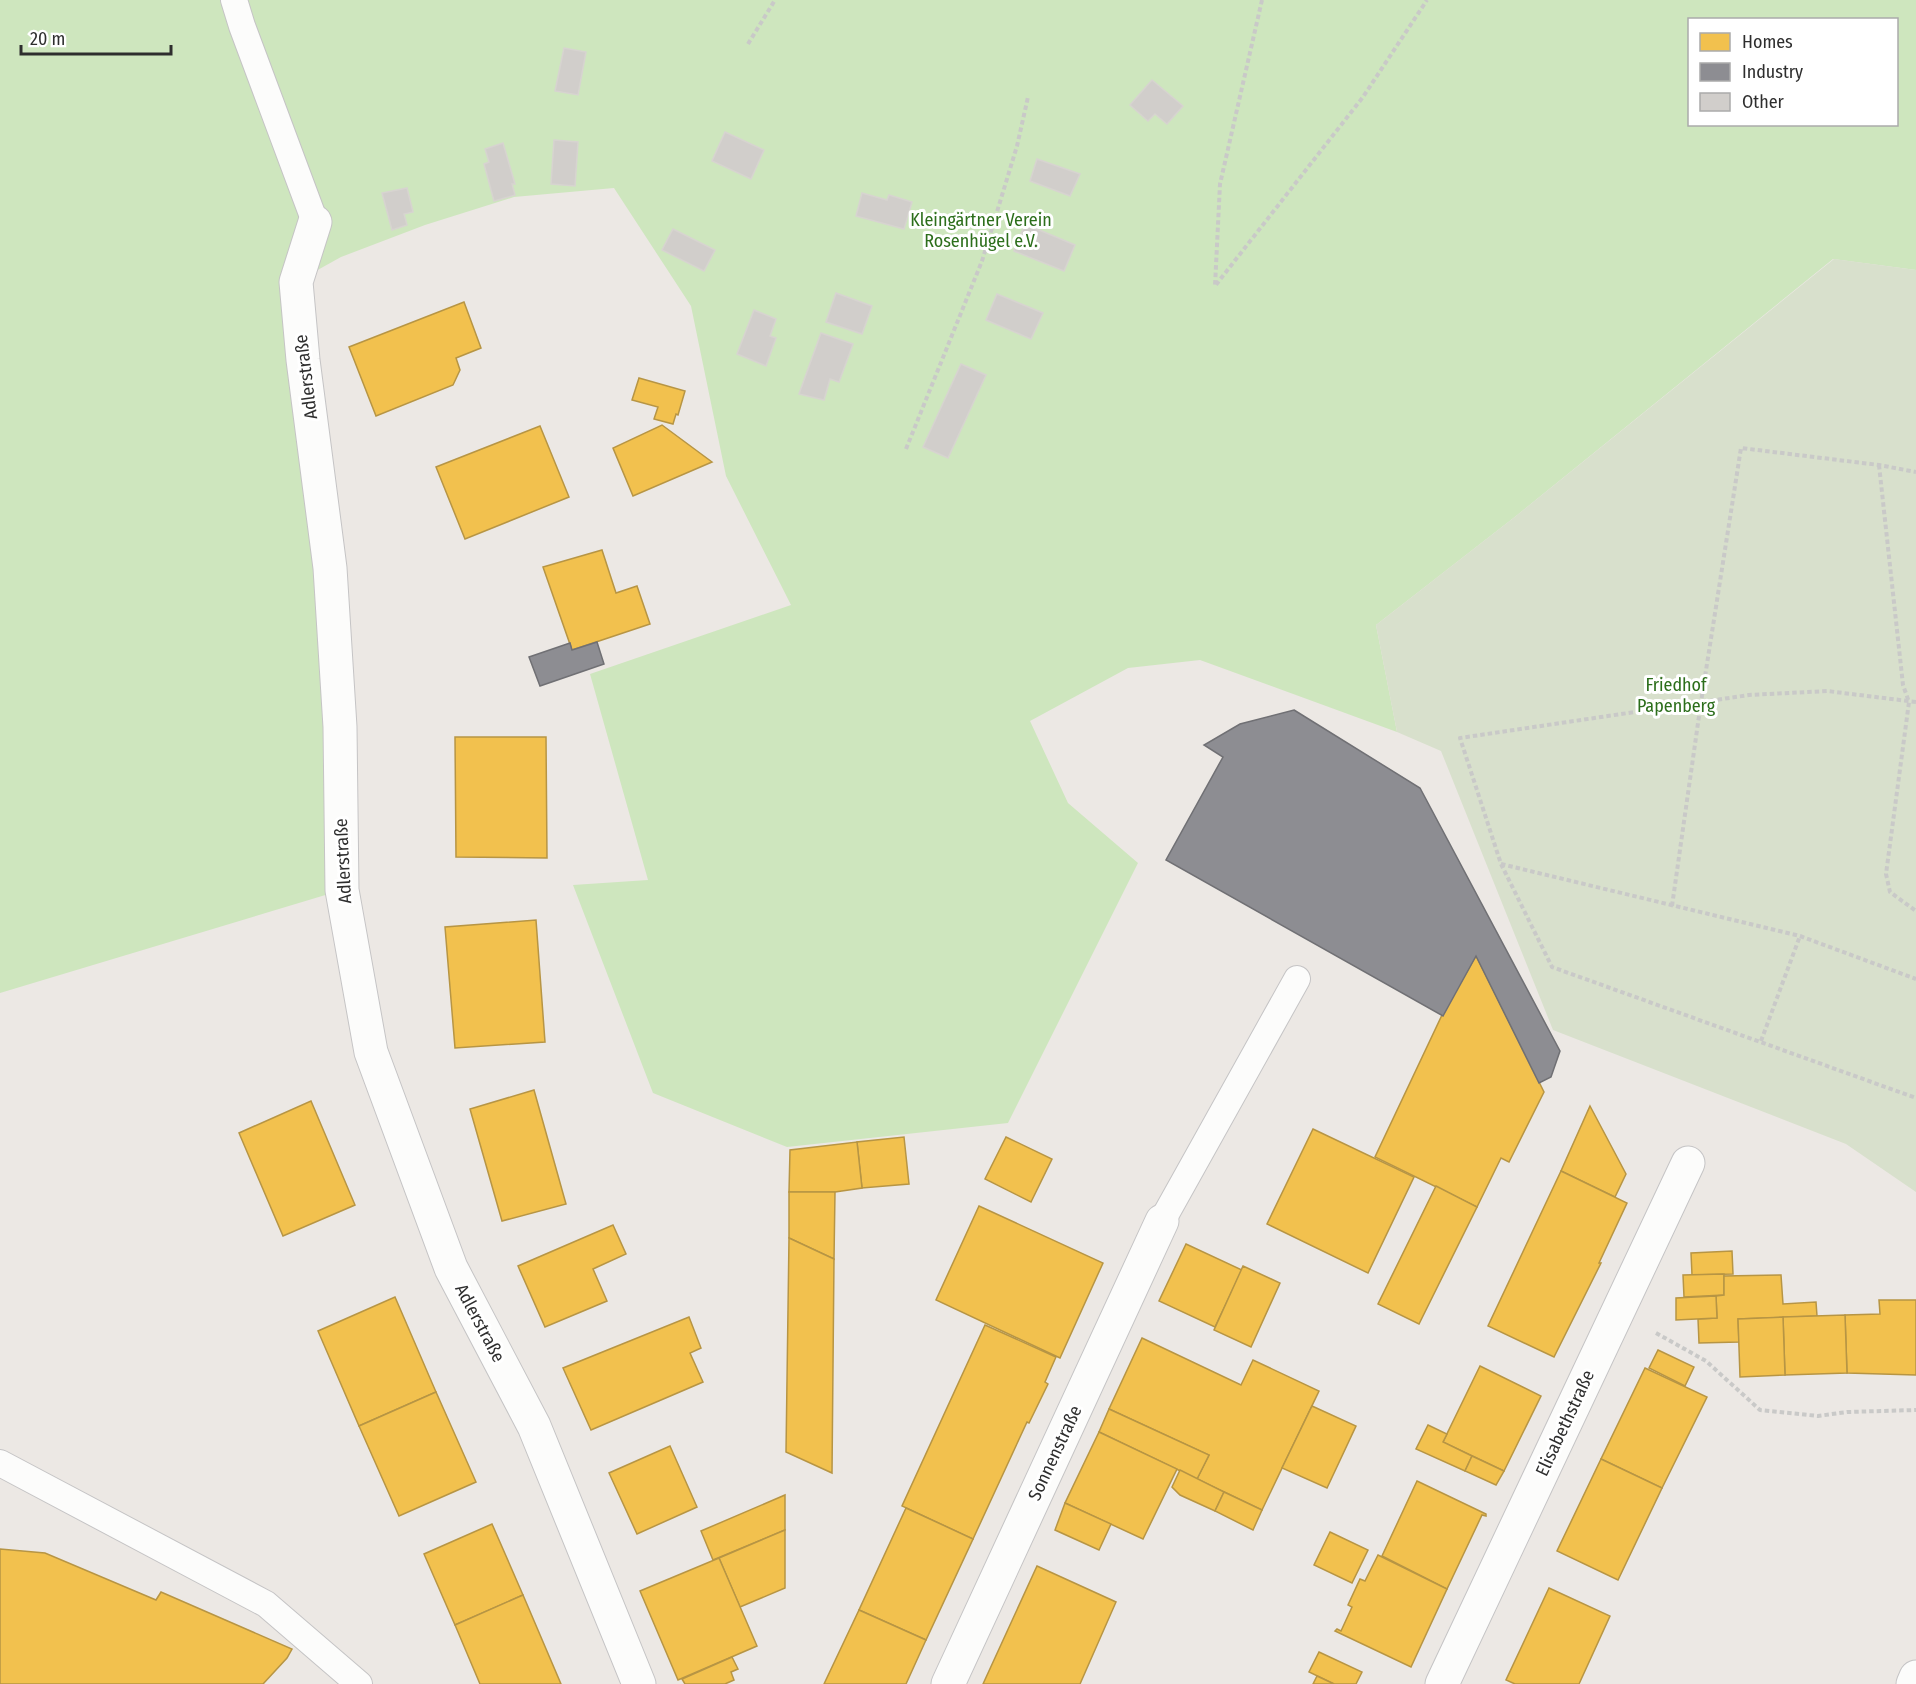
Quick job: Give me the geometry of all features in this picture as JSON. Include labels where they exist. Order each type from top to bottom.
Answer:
[{"type":"street","name":"Adlerstraße","points":[[315,222],[296,282],[303,360],[330,568],[340,727],[342,890],[371,1052],[451,1268],[534,1426],[639,1684]]},
{"type":"street","name":"Elisabethstraße","points":[[1442,1684],[1688,1163]]},
{"type":"street","name":"Sonnenstraße","points":[[948,1684],[1162,1221]]},
{"type":"street","points":[[1913,1684],[1916,1677]]},
{"type":"lane","name":"Adlerstraße","points":[[234,0],[315,222]]},
{"type":"lane","points":[[1162,1221],[1298,979]]},
{"type":"lane","points":[[0,1463],[266,1604],[359,1684]]},
{"type":"path","points":[[748,44],[775,0]]},
{"type":"path","points":[[1262,0],[1220,184],[1215,286],[1363,97],[1427,0]]},
{"type":"path","points":[[906,449],[982,261],[1017,146],[1029,97]]},
{"type":"path","points":[[1672,906],[1741,448],[1879,465],[1916,472]]},
{"type":"path","points":[[1879,465],[1903,685],[1909,702],[1886,874],[1890,892],[1916,911]]},
{"type":"path","points":[[1916,702],[1827,692],[1749,695],[1460,738],[1501,864],[1552,967],[1916,1098]]},
{"type":"path","points":[[1501,864],[1800,936],[1916,979]]},
{"type":"path","points":[[1761,1041],[1800,936]]},
{"type":"path","points":[[1618,1311],[1706,1361],[1760,1410],[1818,1416],[1847,1412],[1916,1410]]},
{"type":"green space","name":"Kleingärtner Verein Rosenhügel e.V.","points":[[0,0],[1916,0],[1916,270],[1833,259],[1516,516],[1376,625],[1397,732],[1200,660],[1128,668],[1030,721],[1068,803],[1138,863],[1008,1123],[787,1147],[653,1093],[573,885],[648,880],[590,674],[791,605],[726,476],[691,306],[614,188],[514,197],[425,225],[341,257],[296,282],[342,890],[0,993]]},
{"type":"green space","name":"Friedhof Papenberg","points":[[1834,259],[1916,270],[1916,1192],[1846,1144],[1553,1030],[1441,751],[1397,732],[1376,625],[1516,516]]},
{"type":"building: Homes","points":[[464,302],[481,348],[456,358],[460,370],[453,385],[376,416],[349,347]]},
{"type":"building: Homes","points":[[639,378],[685,391],[673,424],[654,419],[658,407],[632,400]]},
{"type":"building: Homes","points":[[662,425],[712,462],[633,496],[613,448]]},
{"type":"building: Homes","points":[[540,426],[569,497],[465,539],[436,467]]},
{"type":"building: Homes","points":[[602,550],[616,593],[637,586],[650,624],[572,650],[543,567]]},
{"type":"building: Homes","points":[[455,737],[546,737],[547,858],[456,857]]},
{"type":"building: Homes","points":[[536,920],[545,1042],[455,1048],[445,927]]},
{"type":"building: Homes","points":[[1476,956],[1544,1092],[1509,1162],[1501,1158],[1477,1207],[1375,1157],[1442,1015]]},
{"type":"building: Homes","points":[[534,1090],[566,1204],[502,1221],[470,1109]]},
{"type":"building: Homes","points":[[311,1101],[355,1205],[283,1236],[239,1133]]},
{"type":"building: Homes","points":[[1590,1106],[1626,1174],[1615,1197],[1561,1171]]},
{"type":"building: Homes","points":[[1313,1129],[1414,1177],[1368,1273],[1267,1224]]},
{"type":"building: Homes","points":[[904,1137],[909,1184],[862,1188],[857,1142]]},
{"type":"building: Homes","points":[[1006,1137],[1052,1159],[1031,1202],[985,1179]]},
{"type":"building: Homes","points":[[857,1142],[862,1188],[835,1192],[789,1192],[790,1150]]},
{"type":"building: Homes","points":[[1561,1171],[1627,1203],[1599,1263],[1601,1263],[1554,1357],[1488,1326]]},
{"type":"building: Homes","points":[[1436,1186],[1477,1207],[1419,1324],[1378,1304]]},
{"type":"building: Homes","points":[[789,1192],[835,1192],[834,1259],[789,1238]]},
{"type":"building: Homes","points":[[979,1206],[1103,1263],[1060,1358],[936,1300]]},
{"type":"building: Homes","points":[[613,1225],[626,1254],[593,1269],[607,1301],[545,1327],[518,1266]]},
{"type":"building: Homes","points":[[789,1238],[834,1259],[832,1473],[786,1452]]},
{"type":"building: Homes","points":[[1186,1244],[1242,1270],[1215,1327],[1159,1301]]},
{"type":"building: Homes","points":[[1732,1251],[1733,1274],[1692,1275],[1691,1253]]},
{"type":"building: Homes","points":[[1243,1266],[1280,1283],[1251,1347],[1214,1330]]},
{"type":"building: Homes","points":[[1724,1274],[1724,1295],[1684,1297],[1683,1275]]},
{"type":"building: Homes","points":[[1781,1275],[1783,1304],[1816,1302],[1817,1316],[1738,1319],[1739,1342],[1699,1343],[1698,1319],[1717,1318],[1716,1296],[1724,1295],[1724,1276]]},
{"type":"building: Homes","points":[[1716,1296],[1717,1318],[1676,1320],[1676,1298]]},
{"type":"building: Homes","points":[[395,1297],[436,1392],[359,1426],[318,1331]]},
{"type":"building: Homes","points":[[1879,1300],[1916,1300],[1916,1375],[1847,1373],[1845,1315],[1880,1314]]},
{"type":"building: Homes","points":[[1845,1315],[1847,1373],[1785,1375],[1783,1317]]},
{"type":"building: Homes","points":[[689,1317],[701,1348],[690,1353],[703,1382],[591,1430],[563,1368]]},
{"type":"building: Homes","points":[[1783,1317],[1785,1375],[1740,1377],[1738,1319]]},
{"type":"building: Homes","points":[[985,1325],[1056,1357],[1045,1382],[1048,1384],[1029,1423],[1027,1422],[973,1539],[902,1506]]},
{"type":"building: Homes","points":[[1142,1338],[1241,1385],[1253,1360],[1319,1391],[1262,1510],[1197,1479],[1209,1455],[1109,1409]]},
{"type":"building: Homes","points":[[1658,1350],[1694,1367],[1685,1386],[1649,1368]]},
{"type":"building: Homes","points":[[1480,1366],[1541,1396],[1504,1471],[1443,1442]]},
{"type":"building: Homes","points":[[1645,1368],[1707,1397],[1662,1488],[1601,1459]]},
{"type":"building: Homes","points":[[436,1392],[476,1482],[399,1516],[359,1426]]},
{"type":"building: Homes","points":[[1312,1406],[1356,1426],[1327,1488],[1282,1468]]},
{"type":"building: Homes","points":[[1109,1409],[1209,1455],[1197,1479],[1099,1432]]},
{"type":"building: Homes","points":[[1428,1425],[1447,1434],[1443,1442],[1472,1456],[1465,1471],[1416,1449]]},
{"type":"building: Homes","points":[[1099,1432],[1177,1469],[1143,1539],[1065,1503]]},
{"type":"building: Homes","points":[[670,1446],[697,1507],[637,1534],[609,1473]]},
{"type":"building: Homes","points":[[1472,1456],[1504,1471],[1496,1485],[1465,1471]]},
{"type":"building: Homes","points":[[1601,1459],[1662,1488],[1618,1580],[1557,1551]]},
{"type":"building: Homes","points":[[1180,1470],[1224,1492],[1215,1511],[1180,1495],[1172,1487]]},
{"type":"building: Homes","points":[[1417,1481],[1486,1514],[1486,1516],[1482,1515],[1447,1589],[1382,1556]]},
{"type":"building: Homes","points":[[1224,1492],[1262,1510],[1253,1530],[1215,1511]]},
{"type":"building: Homes","points":[[785,1495],[785,1530],[713,1560],[701,1531]]},
{"type":"building: Homes","points":[[1065,1503],[1111,1524],[1099,1550],[1055,1530]]},
{"type":"building: Homes","points":[[906,1508],[973,1539],[926,1640],[859,1610]]},
{"type":"building: Homes","points":[[492,1524],[523,1595],[455,1625],[424,1554]]},
{"type":"building: Homes","points":[[785,1530],[785,1588],[740,1607],[719,1558]]},
{"type":"building: Homes","points":[[1330,1532],[1368,1550],[1352,1583],[1314,1565]]},
{"type":"building: Homes","points":[[0,1549],[45,1553],[156,1600],[161,1592],[292,1649],[287,1658],[263,1684],[0,1684]]},
{"type":"building: Homes","points":[[1378,1555],[1447,1589],[1411,1667],[1335,1631],[1337,1629],[1341,1631],[1352,1607],[1348,1605],[1360,1579],[1365,1581]]},
{"type":"building: Homes","points":[[719,1558],[757,1646],[678,1680],[640,1591]]},
{"type":"building: Homes","points":[[1037,1566],[1116,1602],[1080,1684],[983,1684]]},
{"type":"building: Homes","points":[[1549,1588],[1610,1616],[1579,1684],[1515,1684],[1506,1680]]},
{"type":"building: Homes","points":[[523,1595],[561,1684],[480,1684],[455,1625]]},
{"type":"building: Homes","points":[[859,1610],[926,1640],[906,1684],[824,1684]]},
{"type":"building: Homes","points":[[1319,1652],[1362,1672],[1356,1684],[1334,1684],[1309,1672]]},
{"type":"building: Homes","points":[[732,1657],[738,1669],[731,1672],[734,1680],[725,1684],[685,1684],[682,1679]]},
{"type":"building: Homes","points":[[1317,1676],[1334,1684],[1313,1684]]},
{"type":"building: Industry","points":[[597,642],[604,664],[540,686],[529,657],[570,643],[572,650]]},
{"type":"building: Industry","points":[[1294,710],[1420,788],[1560,1051],[1551,1077],[1539,1083],[1476,956],[1443,1016],[1166,860],[1223,757],[1204,745],[1240,724]]},
{"type":"building: Other","points":[[564,48],[586,52],[578,95],[555,91]]},
{"type":"building: Other","points":[[1152,80],[1183,106],[1167,124],[1155,114],[1148,121],[1130,105]]},
{"type":"building: Other","points":[[725,132],[764,150],[751,179],[712,161]]},
{"type":"building: Other","points":[[554,140],[578,142],[575,186],[551,184]]},
{"type":"building: Other","points":[[503,143],[515,184],[512,184],[515,195],[494,201],[484,164],[489,162],[485,149]]},
{"type":"building: Other","points":[[1037,159],[1080,174],[1070,196],[1030,181]]},
{"type":"building: Other","points":[[407,188],[413,212],[404,214],[407,225],[392,230],[382,193]]},
{"type":"building: Other","points":[[862,193],[887,200],[889,195],[912,202],[904,229],[856,216]]},
{"type":"building: Other","points":[[1025,224],[1075,245],[1064,271],[1014,251]]},
{"type":"building: Other","points":[[673,229],[715,250],[704,271],[662,250]]},
{"type":"building: Other","points":[[836,293],[872,306],[862,334],[826,322]]},
{"type":"building: Other","points":[[997,294],[1043,313],[1031,339],[986,320]]},
{"type":"building: Other","points":[[754,310],[776,319],[770,336],[776,338],[766,366],[737,354]]},
{"type":"building: Other","points":[[821,333],[853,344],[839,382],[830,379],[824,400],[799,394]]},
{"type":"building: Other","points":[[961,364],[986,375],[948,458],[923,447]]}]
